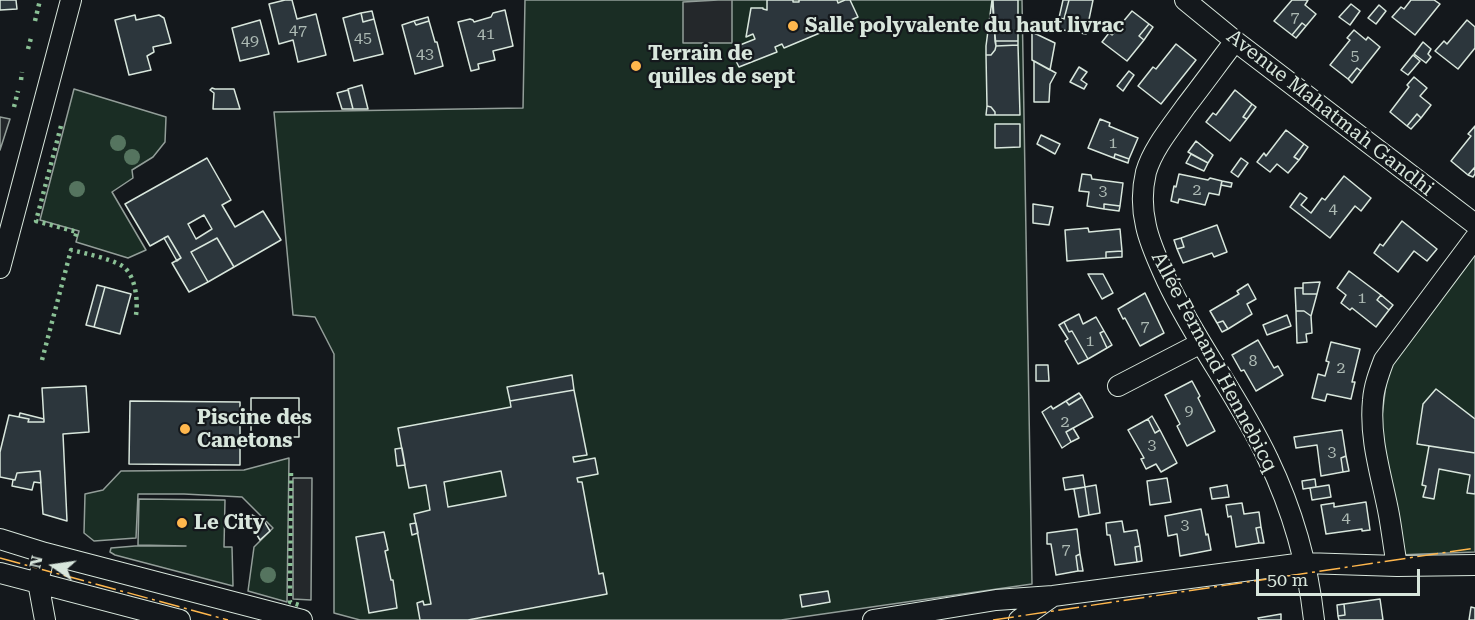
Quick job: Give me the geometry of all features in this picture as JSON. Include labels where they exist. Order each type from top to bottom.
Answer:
[{"type":"street","points":[[0,268],[71,0]]},
{"type":"street","name":"Avenue Mahatmah Gandhi","points":[[1185,0],[1475,224]]},
{"type":"street","name":"Allée Fernand Hennebicq","points":[[1235,40],[1169,129],[1152,158],[1144,186],[1145,223],[1153,251],[1173,294],[1269,459],[1293,522],[1304,563],[1314,620]]},
{"type":"street","points":[[1397,566],[1372,431],[1373,399],[1377,380],[1384,360],[1475,238]]},
{"type":"street","points":[[1118,386],[1201,343]]},
{"type":"street","points":[[0,539],[45,553],[302,620]]},
{"type":"street","points":[[45,553],[38,582],[45,620]]},
{"type":"street","points":[[873,620],[996,600],[1053,596],[1304,563],[1397,566],[1475,565]]},
{"type":"street","points":[[0,573],[180,620]]},
{"type":"street","points":[[1019,620],[1053,596]]},
{"type":"green space","points":[[525,0],[1022,0],[1032,584],[781,620],[360,620],[334,613],[334,354],[315,317],[293,315],[274,112],[523,108]]},
{"type":"green space","points":[[74,89],[166,117],[165,142],[153,157],[132,170],[133,178],[112,192],[146,250],[128,258],[76,242],[79,231],[40,220]]},
{"type":"green space","points":[[1475,243],[1475,552],[1397,555],[1380,432],[1389,360]]},
{"type":"green space","points":[[289,458],[287,602],[248,591],[254,547],[273,528],[242,497],[138,494],[136,538],[94,541],[84,533],[85,494],[103,490],[121,471],[244,470]]},
{"type":"green space","points":[[139,499],[225,500],[224,547],[232,547],[233,586],[110,552],[111,548],[135,546],[186,546],[138,545]]},
{"type":"shaded area","points":[[732,0],[732,43],[683,43],[683,2]]},
{"type":"shaded area","points":[[0,117],[10,119],[0,150]]},
{"type":"shaded area","points":[[293,478],[312,478],[311,600],[293,599]]},
{"type":"building","points":[[0,0],[16,0],[17,9],[0,10]]},
{"type":"building","points":[[292,0],[297,19],[316,14],[326,55],[298,62],[293,40],[279,44],[269,4]]},
{"type":"building","name":"Salle polyvalente du haut livrac","points":[[767,0],[799,2],[799,0],[837,0],[838,3],[850,0],[858,17],[784,48],[782,44],[775,47],[777,52],[739,67],[730,49],[755,39],[753,34],[746,37],[751,8],[767,10]]},
{"type":"building","points":[[992,0],[996,46],[991,55],[986,55],[986,46]]},
{"type":"building","points":[[993,0],[1018,0],[1018,41],[995,41]]},
{"type":"building","points":[[1063,0],[1069,0],[1064,19],[1059,18]]},
{"type":"building","points":[[1069,0],[1093,0],[1086,34],[1057,29],[1059,18],[1064,19]]},
{"type":"building","points":[[1292,0],[1308,0],[1305,5],[1316,14],[1306,26],[1302,23],[1292,35],[1274,21]]},
{"type":"building","points":[[1411,0],[1434,0],[1440,4],[1415,35],[1392,17],[1401,7],[1404,9]]},
{"type":"building","points":[[1351,4],[1360,11],[1350,25],[1339,17]]},
{"type":"building","points":[[1379,5],[1386,11],[1376,24],[1368,18]]},
{"type":"building","points":[[505,10],[513,46],[493,51],[495,60],[478,64],[479,69],[471,71],[458,22],[470,19],[474,22]]},
{"type":"building","points":[[372,11],[374,19],[363,22],[361,13]]},
{"type":"building","points":[[1132,11],[1149,24],[1139,36],[1144,40],[1127,61],[1102,42],[1109,33],[1112,35]]},
{"type":"building","points":[[361,13],[363,22],[374,19],[383,54],[354,61],[343,18]]},
{"type":"building","points":[[135,15],[136,20],[159,15],[164,18],[171,43],[153,47],[154,52],[147,56],[151,70],[129,75],[115,20]]},
{"type":"building","points":[[428,17],[429,21],[416,25],[414,21]]},
{"type":"building","points":[[260,20],[269,54],[240,61],[232,28]]},
{"type":"building","points":[[1467,20],[1475,27],[1475,48],[1458,69],[1435,51],[1444,41],[1447,44]]},
{"type":"building","points":[[414,21],[416,25],[429,21],[443,66],[415,74],[402,25]]},
{"type":"building","points":[[1302,23],[1306,26],[1296,38],[1292,35]]},
{"type":"building","points":[[1149,24],[1153,27],[1144,40],[1139,36]]},
{"type":"building","points":[[1354,30],[1366,40],[1368,37],[1380,47],[1361,71],[1357,68],[1348,79],[1330,65],[1350,40],[1347,38]]},
{"type":"building","points":[[1032,32],[1055,43],[1050,70],[1032,60]]},
{"type":"building","points":[[995,41],[1018,41],[1018,45],[996,46]]},
{"type":"building","points":[[1423,42],[1431,49],[1428,54],[1431,57],[1426,63],[1414,54]]},
{"type":"building","points":[[1176,44],[1196,60],[1161,104],[1138,86],[1153,67],[1156,69]]},
{"type":"building","points":[[1018,45],[1020,115],[995,115],[991,107],[987,106],[986,55],[991,55],[996,46]]},
{"type":"building","points":[[1413,55],[1420,61],[1408,75],[1401,70]]},
{"type":"building","points":[[1034,61],[1056,73],[1050,84],[1049,102],[1034,102]]},
{"type":"building","points":[[1079,67],[1087,72],[1081,80],[1087,84],[1084,89],[1070,82]]},
{"type":"building","points":[[1357,68],[1361,71],[1352,83],[1348,79]]},
{"type":"building","points":[[1129,71],[1134,75],[1123,91],[1117,86]]},
{"type":"building","points":[[1414,77],[1427,88],[1420,96],[1431,105],[1421,118],[1417,114],[1407,126],[1390,112]]},
{"type":"building","points":[[362,85],[368,109],[353,109],[348,89]]},
{"type":"building","points":[[212,88],[234,89],[240,109],[213,109],[214,93],[210,90]]},
{"type":"building","points":[[348,90],[353,109],[342,109],[337,93]]},
{"type":"building","points":[[1235,90],[1252,104],[1243,117],[1247,119],[1230,141],[1206,122],[1213,113],[1216,115]]},
{"type":"building","points":[[1252,104],[1256,107],[1247,119],[1243,117]]},
{"type":"building","points":[[987,106],[991,107],[995,115],[986,115]]},
{"type":"building","points":[[1417,114],[1421,118],[1411,129],[1407,126]]},
{"type":"building","points":[[1100,119],[1110,123],[1109,126],[1138,138],[1129,159],[1115,154],[1114,158],[1088,148]]},
{"type":"building","points":[[995,124],[1020,124],[1020,147],[995,148]]},
{"type":"building","points":[[1475,126],[1475,167],[1468,175],[1451,161],[1471,136],[1468,134]]},
{"type":"building","points":[[1286,130],[1304,144],[1294,157],[1299,160],[1288,173],[1277,164],[1270,172],[1257,162],[1264,153],[1266,156]]},
{"type":"building","points":[[1041,135],[1060,144],[1055,154],[1037,144]]},
{"type":"building","points":[[1196,141],[1213,155],[1208,163],[1188,152]]},
{"type":"building","points":[[1304,144],[1308,147],[1299,160],[1294,157]]},
{"type":"building","points":[[1115,154],[1129,159],[1128,163],[1114,158]]},
{"type":"building","points":[[1191,154],[1208,163],[1204,171],[1186,163]]},
{"type":"building","points":[[207,158],[231,200],[222,205],[235,227],[263,211],[281,240],[234,267],[217,238],[191,252],[208,282],[189,292],[172,263],[181,258],[168,236],[150,246],[125,204]],"holes":[[[204,215],[212,229],[196,239],[188,224]]]},
{"type":"building","points":[[1241,158],[1248,163],[1238,177],[1231,172]]},
{"type":"building","points":[[1475,167],[1473,177],[1468,175]]},
{"type":"building","points":[[1082,174],[1091,175],[1092,179],[1123,183],[1120,206],[1104,204],[1104,209],[1087,206],[1089,192],[1079,191]]},
{"type":"building","points":[[1179,174],[1222,181],[1219,195],[1209,193],[1205,205],[1179,199],[1178,203],[1171,201]]},
{"type":"building","points":[[1344,176],[1371,198],[1361,211],[1355,206],[1330,238],[1290,207],[1300,193],[1307,198],[1301,205],[1311,213]]},
{"type":"building","points":[[1222,181],[1232,183],[1231,187],[1221,185]]},
{"type":"building","points":[[1033,204],[1053,207],[1049,225],[1033,223]]},
{"type":"building","points":[[1104,204],[1120,206],[1119,211],[1104,209]]},
{"type":"building","points":[[1402,221],[1437,249],[1427,261],[1414,251],[1398,272],[1374,253],[1380,244],[1383,246]]},
{"type":"building","points":[[1217,225],[1227,252],[1214,257],[1212,253],[1183,263],[1177,249],[1184,247],[1181,238]]},
{"type":"building","points":[[1088,228],[1089,232],[1120,229],[1122,251],[1106,252],[1106,258],[1067,261],[1065,230]]},
{"type":"building","points":[[168,236],[181,258],[177,261],[164,238]]},
{"type":"building","points":[[217,238],[234,267],[208,282],[191,252]]},
{"type":"building","points":[[1181,238],[1184,247],[1177,249],[1174,240]]},
{"type":"building","points":[[1122,251],[1122,257],[1106,258],[1106,252]]},
{"type":"building","points":[[1349,271],[1381,295],[1377,300],[1389,310],[1376,327],[1352,308],[1350,310],[1341,303],[1346,295],[1337,288]]},
{"type":"building","points":[[1088,274],[1103,274],[1113,293],[1102,299]]},
{"type":"building","points":[[1320,282],[1317,294],[1303,294],[1303,283]]},
{"type":"building","points":[[1248,284],[1256,299],[1247,304],[1252,314],[1228,329],[1223,321],[1217,323],[1210,311],[1239,294],[1237,291]]},
{"type":"building","points":[[97,285],[105,287],[94,327],[86,325]]},
{"type":"building","points":[[105,287],[131,294],[120,334],[94,327]]},
{"type":"building","points":[[1295,288],[1303,288],[1303,294],[1317,294],[1311,316],[1304,311],[1296,311]]},
{"type":"building","points":[[1145,293],[1164,333],[1140,346],[1118,309]]},
{"type":"building","points":[[1381,295],[1393,305],[1389,310],[1377,300]]},
{"type":"building","points":[[1296,311],[1304,311],[1311,316],[1312,333],[1306,334],[1307,342],[1297,343]]},
{"type":"building","points":[[1079,314],[1083,324],[1096,317],[1104,331],[1100,333],[1107,348],[1088,359],[1072,331],[1069,332],[1064,322]]},
{"type":"building","points":[[1287,315],[1291,326],[1267,335],[1263,325]]},
{"type":"building","points":[[1223,321],[1228,329],[1222,332],[1217,323]]},
{"type":"building","points":[[1064,322],[1069,332],[1072,331],[1088,359],[1078,364],[1065,341],[1068,339],[1059,325]]},
{"type":"building","points":[[1104,331],[1112,345],[1107,348],[1100,333]]},
{"type":"building","points":[[1258,340],[1274,368],[1278,366],[1283,375],[1256,391],[1232,355]]},
{"type":"building","points":[[1331,342],[1360,349],[1352,382],[1355,382],[1351,399],[1327,394],[1325,401],[1312,398],[1318,374],[1325,376]]},
{"type":"building","points":[[1036,365],[1048,365],[1049,381],[1036,381]]},
{"type":"building","points":[[572,375],[574,390],[510,401],[507,387]]},
{"type":"building","points":[[1192,381],[1215,431],[1187,446],[1177,426],[1180,424],[1165,395]]},
{"type":"building","points":[[86,386],[89,432],[63,434],[67,521],[43,514],[40,471],[17,473],[15,480],[0,477],[0,452],[9,415],[29,419],[28,422],[44,422],[42,388]]},
{"type":"building","points":[[1436,389],[1475,419],[1475,453],[1417,444],[1423,404]]},
{"type":"building","points":[[574,390],[587,455],[573,457],[574,462],[595,458],[598,474],[577,478],[578,482],[582,482],[599,574],[603,573],[607,594],[468,620],[420,620],[417,603],[423,601],[424,605],[431,604],[414,514],[430,510],[426,485],[409,488],[398,428],[511,407],[510,401]],"holes":[[[501,471],[506,496],[448,507],[444,482]]]},
{"type":"building","points":[[1079,393],[1082,397],[1069,405],[1066,401]]},
{"type":"building","points":[[1082,397],[1093,417],[1066,432],[1071,442],[1062,448],[1042,412],[1051,406],[1053,409],[1066,401],[1069,405]]},
{"type":"building","name":"Piscine des Canetons","points":[[251,398],[299,398],[299,437],[251,437],[251,422],[240,422],[240,465],[129,464],[130,401],[240,402],[240,413],[251,413]]},
{"type":"building","points":[[251,398],[299,398],[299,437],[251,437]]},
{"type":"building","points":[[20,413],[44,419],[44,422],[28,422],[29,419],[19,417]]},
{"type":"building","points":[[240,413],[251,413],[251,422],[240,422]]},
{"type":"building","points":[[1152,416],[1160,430],[1155,433],[1148,419]]},
{"type":"building","points":[[1148,419],[1155,433],[1160,430],[1177,463],[1161,472],[1156,464],[1146,469],[1141,459],[1144,458],[1128,430]]},
{"type":"building","points":[[1073,428],[1079,438],[1071,442],[1066,432]]},
{"type":"building","points":[[1342,430],[1346,456],[1341,458],[1343,472],[1321,476],[1317,445],[1296,448],[1294,437]]},
{"type":"building","points":[[1429,446],[1475,453],[1475,494],[1467,493],[1470,475],[1439,469],[1434,499],[1423,497],[1426,486],[1422,485]]},
{"type":"building","points":[[402,448],[405,465],[397,466],[395,449]]},
{"type":"building","points":[[1346,456],[1349,471],[1343,472],[1341,458]]},
{"type":"building","points":[[40,471],[41,483],[34,482],[32,490],[12,486],[17,473]]},
{"type":"building","points":[[1083,475],[1085,487],[1065,490],[1063,478]]},
{"type":"building","points":[[1167,478],[1171,502],[1150,505],[1147,481]]},
{"type":"building","points":[[1315,479],[1316,487],[1303,489],[1302,481]]},
{"type":"building","points":[[1096,485],[1100,513],[1089,515],[1085,487]]},
{"type":"building","points":[[1227,485],[1229,497],[1212,499],[1210,488]]},
{"type":"building","points":[[1329,485],[1331,497],[1312,500],[1310,488]]},
{"type":"building","points":[[1085,487],[1089,515],[1079,517],[1074,489]]},
{"type":"building","points":[[1366,502],[1370,530],[1326,534],[1321,505],[1334,503],[1334,507]]},
{"type":"building","points":[[1242,503],[1244,514],[1259,512],[1261,527],[1256,528],[1259,543],[1236,547],[1231,516],[1228,517],[1226,505]]},
{"type":"building","points":[[1201,509],[1211,550],[1180,556],[1177,534],[1168,536],[1165,516]]},
{"type":"building","points":[[252,515],[264,521],[270,531],[260,540],[254,530],[242,525]]},
{"type":"building","points":[[1122,521],[1124,532],[1137,530],[1140,546],[1135,547],[1137,562],[1115,565],[1106,523]]},
{"type":"building","points":[[416,523],[418,533],[412,535],[410,524]]},
{"type":"building","points":[[1261,527],[1264,543],[1259,543],[1256,528]]},
{"type":"building","points":[[1077,529],[1080,554],[1076,556],[1078,571],[1056,575],[1051,544],[1047,544],[1047,533]]},
{"type":"building","points":[[384,532],[388,550],[385,551],[391,580],[393,580],[397,608],[369,613],[356,537]]},
{"type":"building","points":[[1140,546],[1142,561],[1137,562],[1135,547]]},
{"type":"building","points":[[1080,554],[1083,571],[1078,571],[1076,556]]},
{"type":"building","points":[[828,591],[830,602],[802,607],[800,595]]},
{"type":"building","points":[[1380,599],[1383,620],[1339,620],[1338,616],[1345,615],[1344,604]]},
{"type":"building","points":[[1344,604],[1345,615],[1338,616],[1337,605]]},
{"type":"building","points":[[1471,607],[1475,608],[1475,620],[1469,620]]},
{"type":"building","points":[[1281,614],[1281,620],[1259,620],[1258,618]]},
{"type":"hedge","points":[[35,21],[40,0]]},
{"type":"hedge","points":[[28,49],[31,38]]},
{"type":"hedge","points":[[21,80],[22,72]]},
{"type":"hedge","points":[[14,107],[18,91]]},
{"type":"hedge","points":[[61,126],[36,221],[77,232],[74,240]]},
{"type":"hedge","points":[[42,360],[71,250],[109,260],[126,269],[136,291],[136,315]]},
{"type":"hedge","points":[[291,473],[290,602],[302,606]]},
{"type":"power","points":[[993,620],[1475,548]]},
{"type":"power","points":[[0,558],[228,620]]},
{"type":"place","name":"Salle polyvalente du haut livrac","points":[[793,26]]},
{"type":"place","name":"Terrain de quilles de sept","points":[[636,66]]},
{"type":"place","name":"Piscine des Canetons","points":[[185,429]]},
{"type":"place","name":"Le City","points":[[182,523]]}]
